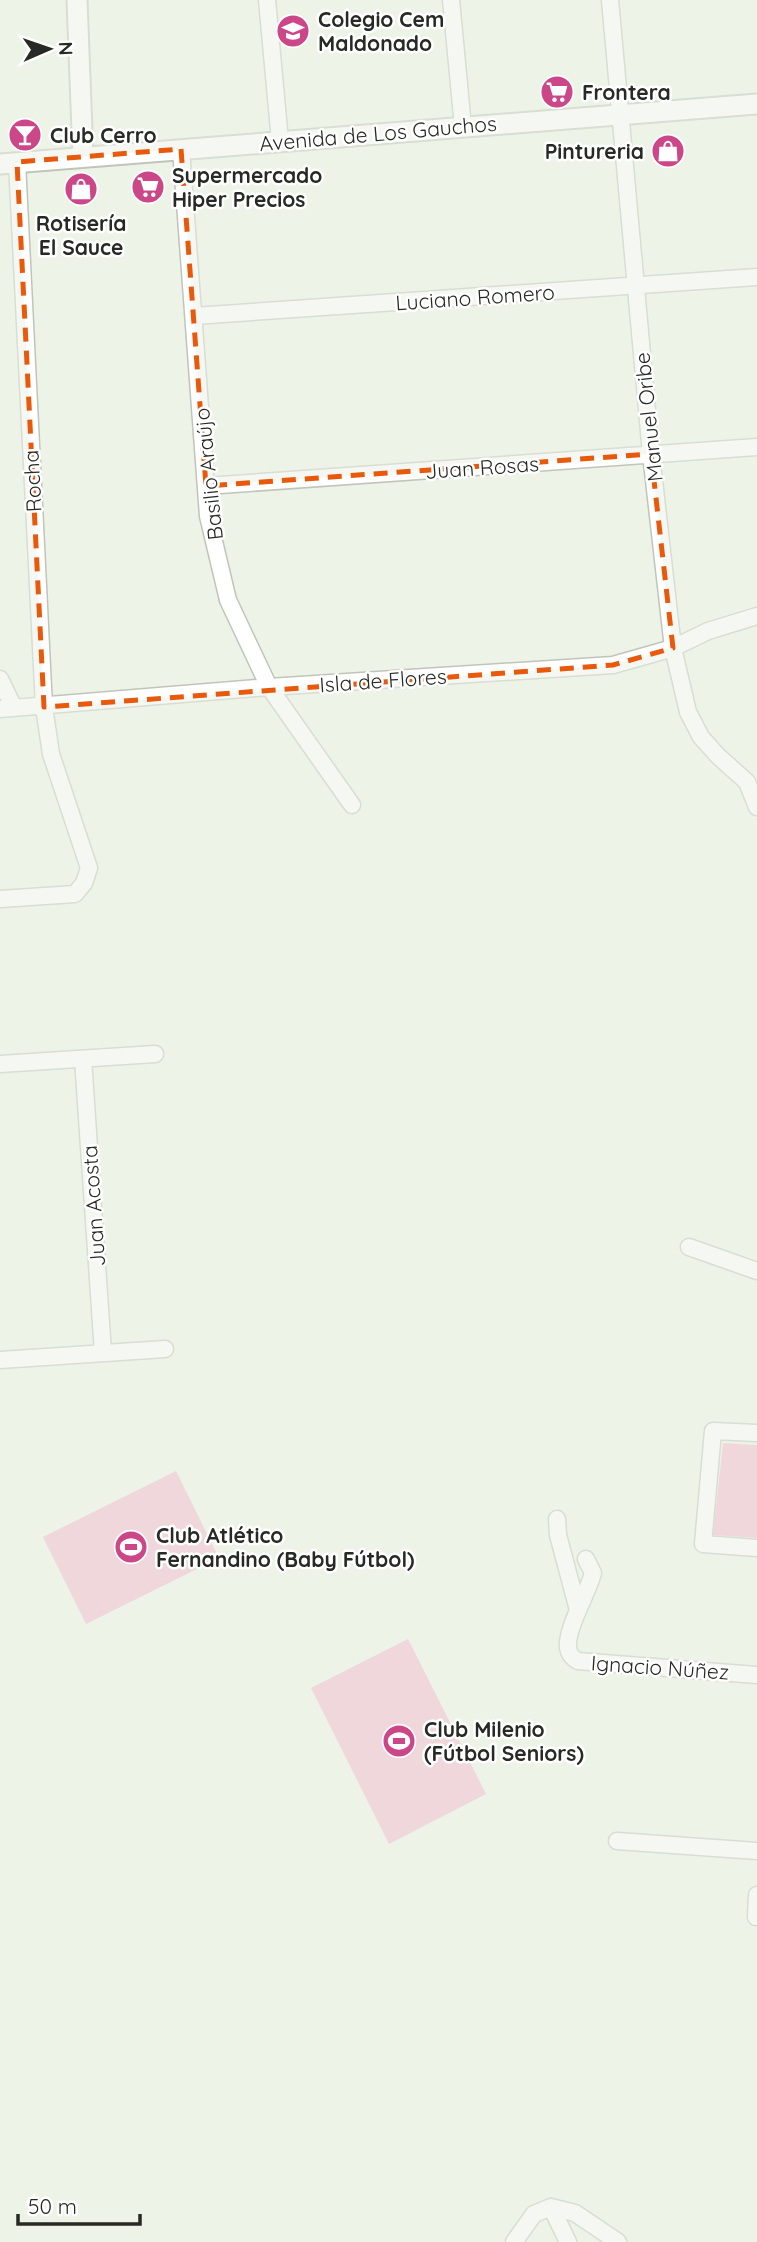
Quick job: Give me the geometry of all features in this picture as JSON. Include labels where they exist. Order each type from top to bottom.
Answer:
[{"type":"street","points":[[76,0],[83,157]]},
{"type":"street","points":[[267,0],[280,141]]},
{"type":"street","points":[[451,0],[463,127]]},
{"type":"street","name":"Manuel Oribe","points":[[610,0],[650,454],[673,648],[688,712],[701,737],[718,756],[752,782],[757,807]]},
{"type":"street","name":"Avenida de Los Gauchos","points":[[8,163],[757,104]]},
{"type":"street","name":"Basilio Araújo","points":[[181,149],[208,516],[228,600],[269,687],[352,805]]},
{"type":"street","name":"Rocha","points":[[0,899],[75,894],[84,883],[89,868],[51,754],[44,707],[8,163]]},
{"type":"street","name":"Luciano Romero","points":[[194,316],[757,277]]},
{"type":"street","name":"Juan Rosas","points":[[206,486],[757,447]]},
{"type":"street","name":"Isla de Flores","points":[[7,708],[269,687],[613,665],[673,648],[708,631],[757,616]]},
{"type":"street","points":[[0,679],[7,708]]},
{"type":"street","points":[[0,1064],[155,1054]]},
{"type":"street","name":"Juan Acosta","points":[[83,1059],[103,1353]]},
{"type":"street","points":[[689,1247],[757,1271]]},
{"type":"street","points":[[0,1360],[165,1349]]},
{"type":"street","points":[[757,1433],[713,1430],[703,1544],[757,1548]]},
{"type":"street","points":[[557,1519],[558,1535],[578,1610]]},
{"type":"street","points":[[578,1610],[593,1573],[586,1559]]},
{"type":"street","name":"Ignacio Núñez","points":[[578,1610],[568,1646],[571,1657],[578,1661],[757,1675]]},
{"type":"street","points":[[617,1841],[757,1851]]},
{"type":"street","points":[[756,1917],[757,1895]]},
{"type":"street","points":[[514,2242],[534,2214],[551,2207],[575,2213],[618,2242]]},
{"type":"street","points":[[551,2207],[568,2242]]},
{"type":"highlighted area","points":[[181,149],[206,486],[651,454],[673,648],[613,665],[44,707],[17,162]]},
{"type":"shaded area","points":[[723,1443],[757,1445],[757,1538],[713,1535]]},
{"type":"shaded area","name":"Club Atlético Fernandino (Baby Fútbol)","points":[[176,1471],[219,1558],[86,1624],[43,1537]]},
{"type":"shaded area","name":"Club Milenio (Fútbol Seniors)","points":[[408,1639],[486,1794],[389,1844],[311,1688]]},
{"type":"place","name":"Colegio Cem Maldonado","points":[[293,31]]},
{"type":"place","name":"Frontera","points":[[557,92]]},
{"type":"place","name":"Club Cerro","points":[[25,135]]},
{"type":"place","name":"Pintureria","points":[[668,151]]},
{"type":"place","name":"Supermercado Hiper Precios","points":[[148,187]]},
{"type":"place","name":"Rotisería El Sauce","points":[[81,189]]},
{"type":"place","name":"Club Atlético Fernandino (Baby Fútbol)","points":[[131,1547]]},
{"type":"place","name":"Club Milenio (Fútbol Seniors)","points":[[399,1741]]}]
